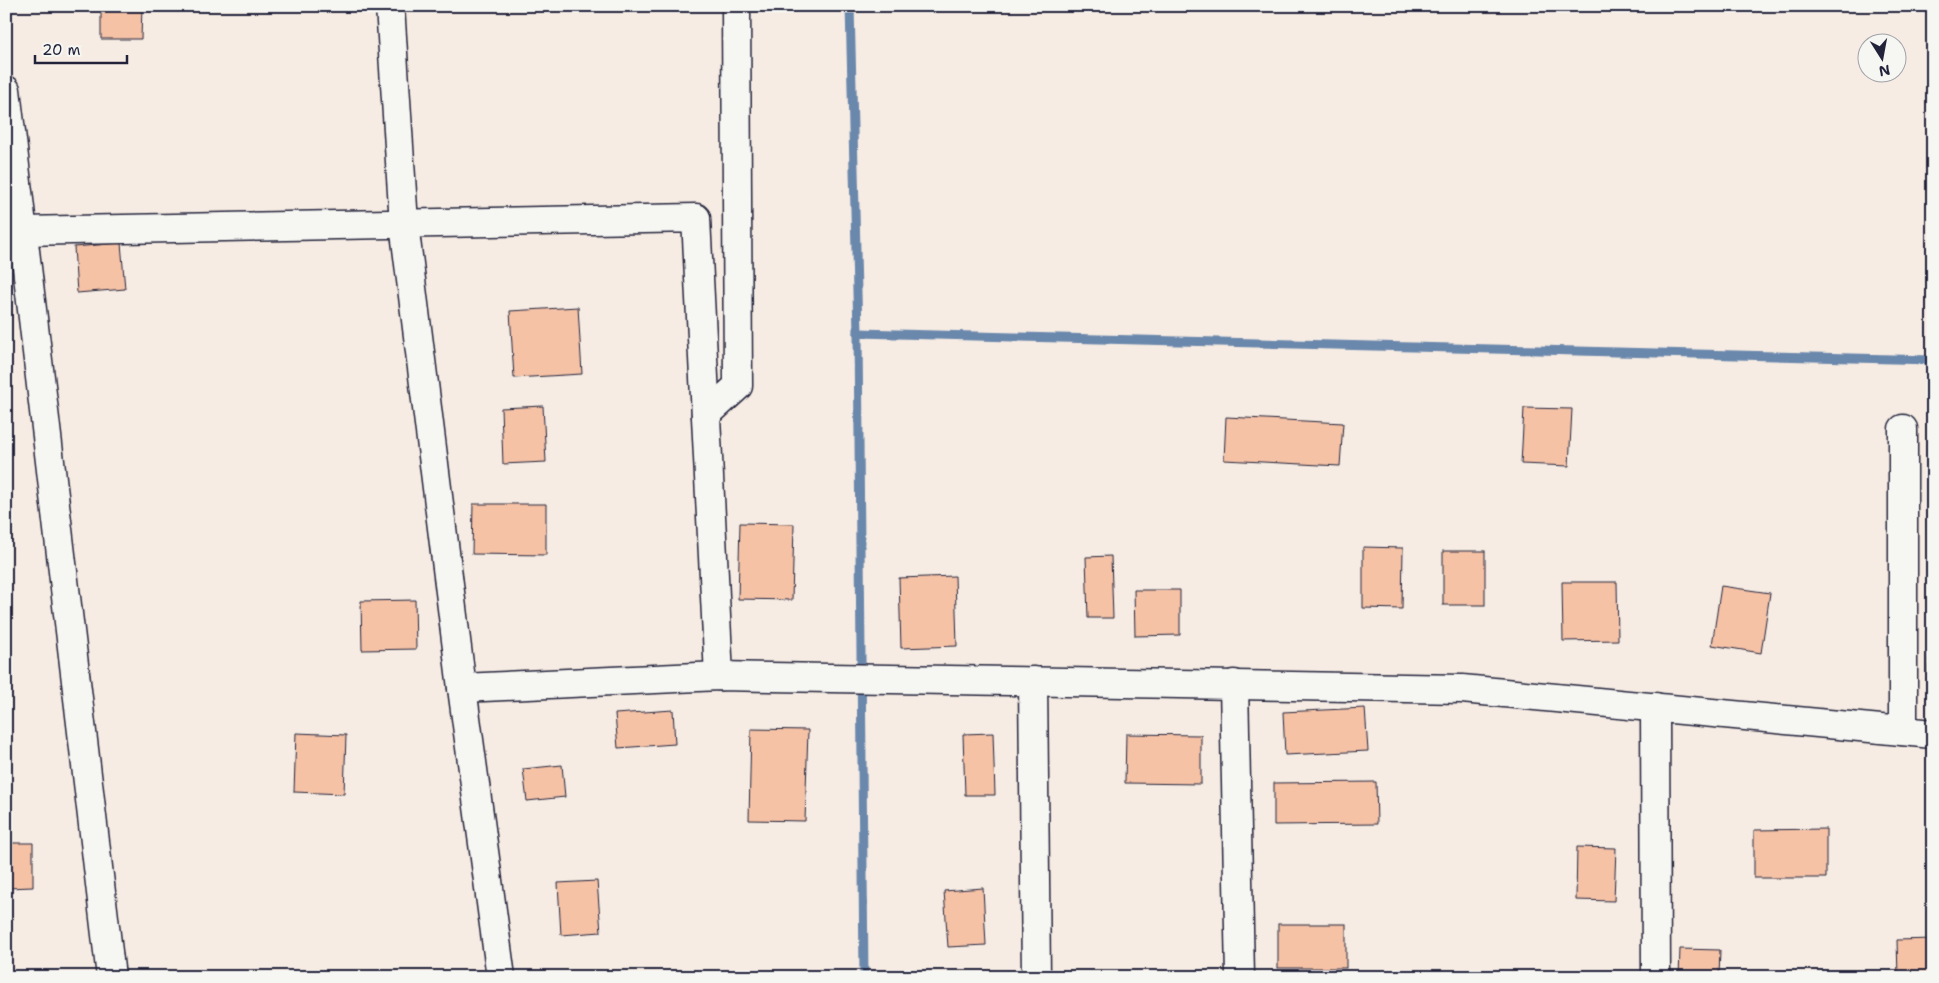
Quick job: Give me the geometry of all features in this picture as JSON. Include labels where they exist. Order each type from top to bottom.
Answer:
[{"type":"street","points":[[390,6],[404,224],[462,688],[501,977]]},
{"type":"street","points":[[706,415],[738,386],[736,6]]},
{"type":"street","points":[[6,90],[111,977]]},
{"type":"street","points":[[22,231],[696,218],[718,676]]},
{"type":"street","points":[[1903,429],[1903,731]]},
{"type":"street","points":[[462,688],[718,676],[1462,689],[1933,734]]},
{"type":"street","points":[[1033,681],[1036,977]]},
{"type":"street","points":[[1234,684],[1240,977]]},
{"type":"street","points":[[1654,707],[1656,977]]},
{"type":"building","points":[[101,6],[142,6],[141,39],[101,39]]},
{"type":"building","points":[[121,243],[125,289],[77,293],[74,247]]},
{"type":"building","points":[[578,307],[582,374],[514,378],[510,311]]},
{"type":"building","points":[[543,406],[546,462],[503,464],[501,408]]},
{"type":"building","points":[[1524,408],[1572,409],[1569,466],[1521,464]]},
{"type":"building","points":[[1226,417],[1343,423],[1340,466],[1224,460]]},
{"type":"building","points":[[473,504],[546,504],[546,555],[472,554]]},
{"type":"building","points":[[740,523],[794,524],[792,600],[738,599]]},
{"type":"building","points":[[1363,547],[1403,548],[1402,609],[1363,608]]},
{"type":"building","points":[[1443,551],[1485,551],[1485,605],[1443,605]]},
{"type":"building","points":[[1111,556],[1113,618],[1088,618],[1086,557]]},
{"type":"building","points":[[955,576],[957,646],[901,648],[899,578]]},
{"type":"building","points":[[1562,582],[1617,582],[1618,640],[1563,641]]},
{"type":"building","points":[[1721,586],[1770,593],[1761,653],[1712,645]]},
{"type":"building","points":[[1134,590],[1180,590],[1180,635],[1135,636]]},
{"type":"building","points":[[415,600],[416,649],[362,650],[361,601]]},
{"type":"building","points":[[1929,630],[1933,630],[1933,690],[1927,690]]},
{"type":"building","points":[[1365,708],[1368,751],[1285,755],[1283,712]]},
{"type":"building","points":[[673,710],[675,744],[618,748],[615,714]]},
{"type":"building","points":[[751,729],[808,730],[805,821],[749,820]]},
{"type":"building","points":[[296,733],[346,735],[344,794],[294,792]]},
{"type":"building","points":[[993,733],[995,795],[965,795],[963,734]]},
{"type":"building","points":[[1126,734],[1201,735],[1201,784],[1125,783]]},
{"type":"building","points":[[562,765],[565,797],[527,801],[523,769]]},
{"type":"building","points":[[1376,782],[1377,824],[1274,825],[1274,783]]},
{"type":"building","points":[[1826,829],[1826,878],[1754,878],[1754,830]]},
{"type":"building","points":[[6,843],[33,843],[33,887],[6,888]]},
{"type":"building","points":[[1577,847],[1616,848],[1614,901],[1576,900]]},
{"type":"building","points":[[597,881],[601,932],[561,935],[558,883]]},
{"type":"building","points":[[983,888],[986,945],[948,947],[944,891]]},
{"type":"building","points":[[1278,924],[1346,924],[1346,968],[1278,968]]},
{"type":"building","points":[[1933,939],[1933,977],[1898,977],[1897,940]]},
{"type":"building","points":[[1680,949],[1720,950],[1719,977],[1679,977]]},
{"type":"waterway","points":[[850,6],[858,333],[864,977]]},
{"type":"waterway","points":[[858,333],[1933,360]]}]
